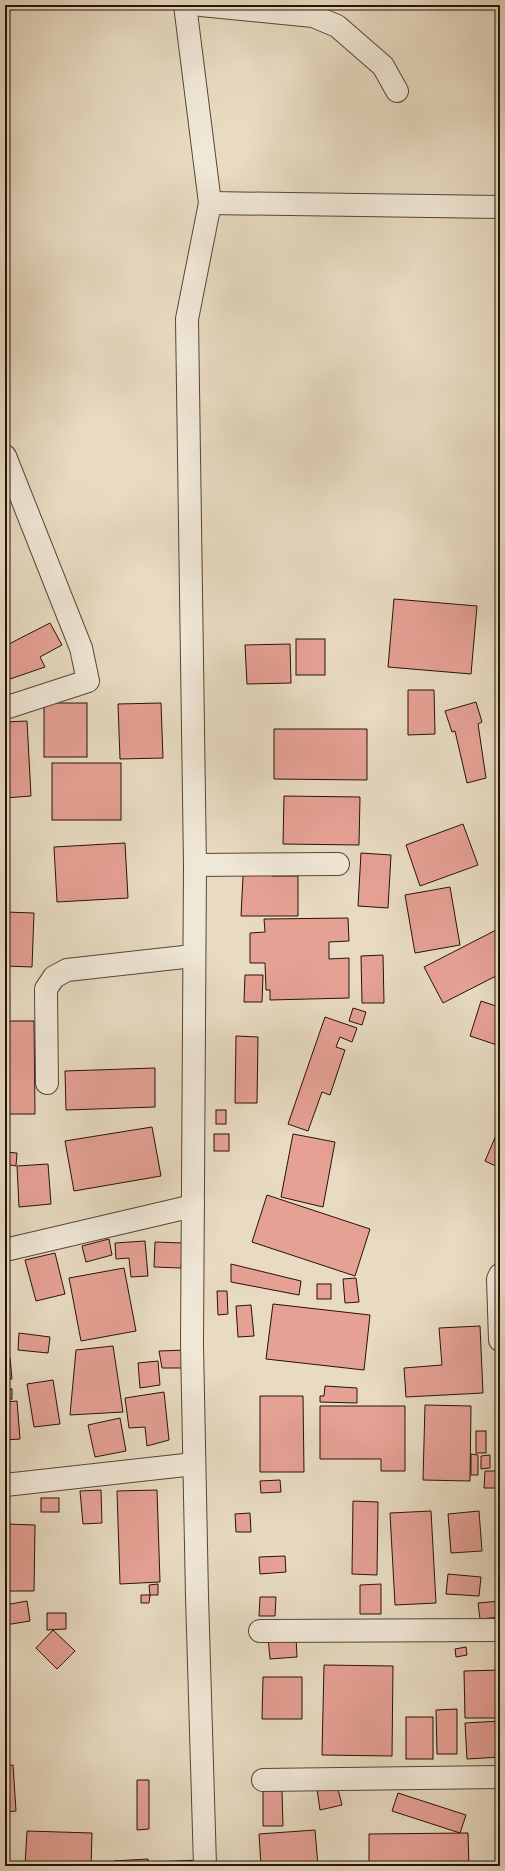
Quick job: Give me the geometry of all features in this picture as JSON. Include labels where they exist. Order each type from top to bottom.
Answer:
[{"type":"street","points":[[185,5],[210,203],[187,319],[194,865],[192,1344],[205,1866]]},
{"type":"street","points":[[201,5],[313,16],[337,26],[383,66],[397,91]]},
{"type":"street","points":[[210,203],[500,206]]},
{"type":"street","points":[[5,456],[81,648],[88,681],[5,708]]},
{"type":"street","points":[[194,865],[338,864]]},
{"type":"street","points":[[47,1083],[46,989],[54,977],[67,970],[193,956]]},
{"type":"street","points":[[5,1250],[193,1206]]},
{"type":"street","points":[[499,1278],[500,1340]]},
{"type":"street","points":[[5,1485],[194,1464]]},
{"type":"street","points":[[260,1631],[500,1630]]},
{"type":"street","points":[[263,1780],[500,1777]]},
{"type":"building","points":[[394,599],[477,606],[471,674],[388,667]]},
{"type":"building","points":[[50,623],[62,645],[40,657],[45,667],[10,679],[5,663],[5,646]]},
{"type":"building","points":[[296,639],[325,639],[325,675],[296,675]]},
{"type":"building","points":[[290,644],[291,683],[247,684],[245,645]]},
{"type":"building","points":[[408,690],[434,690],[435,734],[408,735]]},
{"type":"building","points":[[476,702],[482,722],[478,724],[486,778],[467,783],[455,731],[452,732],[445,711]]},
{"type":"building","points":[[44,703],[87,703],[87,757],[44,757]]},
{"type":"building","points":[[161,703],[163,758],[120,759],[118,704]]},
{"type":"building","points":[[27,721],[31,796],[5,798],[5,722]]},
{"type":"building","points":[[274,729],[367,729],[367,780],[274,779]]},
{"type":"building","points":[[52,763],[121,763],[121,820],[52,820]]},
{"type":"building","points":[[284,796],[360,797],[359,845],[283,844]]},
{"type":"building","points":[[463,824],[478,865],[420,886],[406,845]]},
{"type":"building","points":[[125,843],[128,898],[57,902],[54,847]]},
{"type":"building","points":[[361,853],[391,855],[388,908],[358,906]]},
{"type":"building","points":[[272,871],[272,876],[298,876],[298,916],[241,916],[243,876]]},
{"type":"building","points":[[450,887],[460,945],[415,953],[405,895]]},
{"type":"building","points":[[5,912],[34,913],[32,967],[5,966]]},
{"type":"building","points":[[348,918],[349,941],[329,942],[329,959],[349,958],[349,998],[270,1000],[270,990],[266,990],[265,963],[250,963],[250,933],[265,932],[264,919]]},
{"type":"building","points":[[500,928],[500,974],[443,1003],[424,967]]},
{"type":"building","points":[[383,955],[384,1003],[362,1003],[361,956]]},
{"type":"building","points":[[245,975],[263,975],[262,1002],[244,1002]]},
{"type":"building","points":[[481,1001],[499,1007],[500,1003],[500,1046],[470,1036]]},
{"type":"building","points":[[353,1008],[366,1012],[362,1025],[349,1021]]},
{"type":"building","points":[[325,1017],[357,1028],[352,1042],[340,1037],[336,1047],[345,1050],[330,1095],[322,1092],[308,1131],[288,1124]]},
{"type":"building","points":[[5,1021],[34,1021],[35,1114],[5,1114]]},
{"type":"building","points":[[236,1036],[258,1037],[257,1103],[235,1103]]},
{"type":"building","points":[[155,1068],[155,1107],[66,1110],[65,1071]]},
{"type":"building","points":[[216,1110],[226,1110],[226,1124],[216,1124]]},
{"type":"building","points":[[500,1126],[500,1168],[485,1161]]},
{"type":"building","points":[[152,1127],[161,1176],[74,1191],[65,1141]]},
{"type":"building","points":[[214,1134],[229,1134],[229,1151],[214,1151]]},
{"type":"building","points":[[293,1134],[335,1142],[323,1207],[281,1197]]},
{"type":"building","points":[[5,1152],[17,1153],[16,1166],[5,1164]]},
{"type":"building","points":[[48,1164],[51,1204],[19,1207],[17,1166]]},
{"type":"building","points":[[267,1195],[370,1229],[355,1276],[252,1242]]},
{"type":"building","points":[[109,1239],[112,1255],[86,1262],[82,1246]]},
{"type":"building","points":[[145,1241],[148,1276],[131,1277],[129,1258],[116,1259],[115,1243]]},
{"type":"building","points":[[155,1242],[183,1243],[181,1268],[154,1267]]},
{"type":"building","points":[[55,1253],[65,1294],[36,1301],[25,1260]]},
{"type":"building","points":[[231,1264],[301,1281],[299,1295],[231,1282]]},
{"type":"building","points":[[124,1268],[136,1331],[81,1341],[69,1278]]},
{"type":"building","points":[[356,1278],[359,1302],[345,1303],[343,1279]]},
{"type":"building","points":[[317,1284],[331,1284],[331,1299],[317,1299]]},
{"type":"building","points":[[217,1291],[227,1291],[228,1314],[218,1315]]},
{"type":"building","points":[[273,1304],[370,1315],[364,1370],[266,1359]]},
{"type":"building","points":[[251,1305],[254,1336],[238,1337],[236,1306]]},
{"type":"building","points":[[480,1326],[483,1393],[406,1397],[404,1368],[442,1365],[439,1328]]},
{"type":"building","points":[[19,1333],[50,1337],[48,1353],[18,1350]]},
{"type":"building","points":[[113,1346],[123,1412],[70,1415],[76,1350]]},
{"type":"building","points":[[187,1350],[186,1368],[162,1368],[159,1351]]},
{"type":"building","points":[[10,1358],[12,1379],[5,1380],[5,1359]]},
{"type":"building","points":[[158,1361],[160,1385],[140,1388],[138,1363]]},
{"type":"building","points":[[53,1380],[60,1424],[34,1427],[27,1384]]},
{"type":"building","points":[[325,1386],[357,1388],[357,1403],[320,1402],[320,1396],[324,1396]]},
{"type":"building","points":[[5,1389],[12,1389],[12,1399],[5,1399]]},
{"type":"building","points":[[164,1392],[169,1440],[147,1446],[145,1427],[129,1428],[125,1398]]},
{"type":"building","points":[[260,1396],[303,1396],[304,1472],[260,1472]]},
{"type":"building","points":[[17,1401],[20,1439],[5,1440],[5,1402]]},
{"type":"building","points":[[425,1405],[471,1406],[470,1481],[423,1480]]},
{"type":"building","points":[[320,1406],[405,1406],[405,1471],[381,1471],[381,1459],[320,1459]]},
{"type":"building","points":[[120,1418],[126,1451],[95,1457],[88,1425]]},
{"type":"building","points":[[476,1431],[486,1431],[486,1453],[476,1453]]},
{"type":"building","points":[[5,1447],[8,1447],[8,1468],[5,1468]]},
{"type":"building","points":[[471,1454],[478,1455],[478,1475],[471,1475]]},
{"type":"building","points":[[490,1455],[490,1468],[481,1469],[481,1456]]},
{"type":"building","points":[[485,1471],[498,1471],[498,1488],[484,1488]]},
{"type":"building","points":[[280,1480],[281,1492],[261,1493],[260,1481]]},
{"type":"building","points":[[101,1490],[102,1523],[83,1524],[80,1491]]},
{"type":"building","points":[[157,1490],[160,1582],[120,1584],[117,1491]]},
{"type":"building","points":[[41,1498],[59,1498],[59,1512],[41,1512]]},
{"type":"building","points":[[353,1501],[378,1502],[377,1575],[352,1574]]},
{"type":"building","points":[[431,1511],[436,1603],[395,1605],[390,1513]]},
{"type":"building","points":[[479,1511],[482,1551],[451,1553],[448,1514]]},
{"type":"building","points":[[250,1513],[251,1532],[236,1532],[235,1514]]},
{"type":"building","points":[[5,1524],[35,1525],[34,1591],[5,1591]]},
{"type":"building","points":[[285,1556],[286,1572],[260,1574],[259,1557]]},
{"type":"building","points":[[448,1574],[481,1577],[479,1596],[446,1594]]},
{"type":"building","points":[[158,1584],[158,1595],[150,1595],[149,1585]]},
{"type":"building","points":[[381,1584],[381,1614],[360,1614],[360,1585]]},
{"type":"building","points":[[141,1595],[150,1595],[149,1603],[141,1603]]},
{"type":"building","points":[[260,1597],[276,1597],[275,1616],[259,1616]]},
{"type":"building","points":[[27,1601],[30,1621],[5,1625],[5,1605]]},
{"type":"building","points":[[500,1601],[500,1617],[480,1619],[478,1603]]},
{"type":"building","points":[[47,1613],[66,1613],[66,1629],[47,1630]]},
{"type":"building","points":[[53,1630],[75,1651],[57,1669],[36,1648]]},
{"type":"building","points":[[296,1636],[297,1657],[270,1659],[268,1637]]},
{"type":"building","points":[[466,1647],[467,1655],[456,1657],[455,1649]]},
{"type":"building","points":[[324,1665],[393,1666],[392,1756],[322,1755]]},
{"type":"building","points":[[500,1670],[500,1718],[465,1718],[464,1671]]},
{"type":"building","points":[[263,1677],[302,1677],[302,1719],[262,1719]]},
{"type":"building","points":[[457,1709],[457,1754],[437,1754],[436,1710]]},
{"type":"building","points":[[406,1717],[433,1717],[433,1759],[406,1759]]},
{"type":"building","points":[[500,1721],[500,1757],[467,1759],[465,1723]]},
{"type":"building","points":[[13,1765],[16,1811],[5,1812],[5,1766]]},
{"type":"building","points":[[137,1780],[149,1780],[149,1829],[137,1830]]},
{"type":"building","points":[[337,1785],[342,1805],[320,1810],[317,1789]]},
{"type":"building","points":[[263,1791],[282,1791],[283,1826],[263,1826]]},
{"type":"building","points":[[398,1793],[466,1815],[460,1833],[392,1811]]},
{"type":"building","points":[[315,1830],[318,1866],[261,1866],[259,1834]]},
{"type":"building","points":[[27,1831],[92,1833],[91,1866],[25,1866]]},
{"type":"building","points":[[468,1833],[469,1866],[369,1866],[369,1834]]},
{"type":"building","points":[[5,1835],[7,1835],[6,1866],[5,1866]]},
{"type":"building","points":[[148,1859],[149,1866],[114,1866],[114,1861]]},
{"type":"building","points":[[198,1860],[199,1866],[157,1866],[156,1862]]}]
